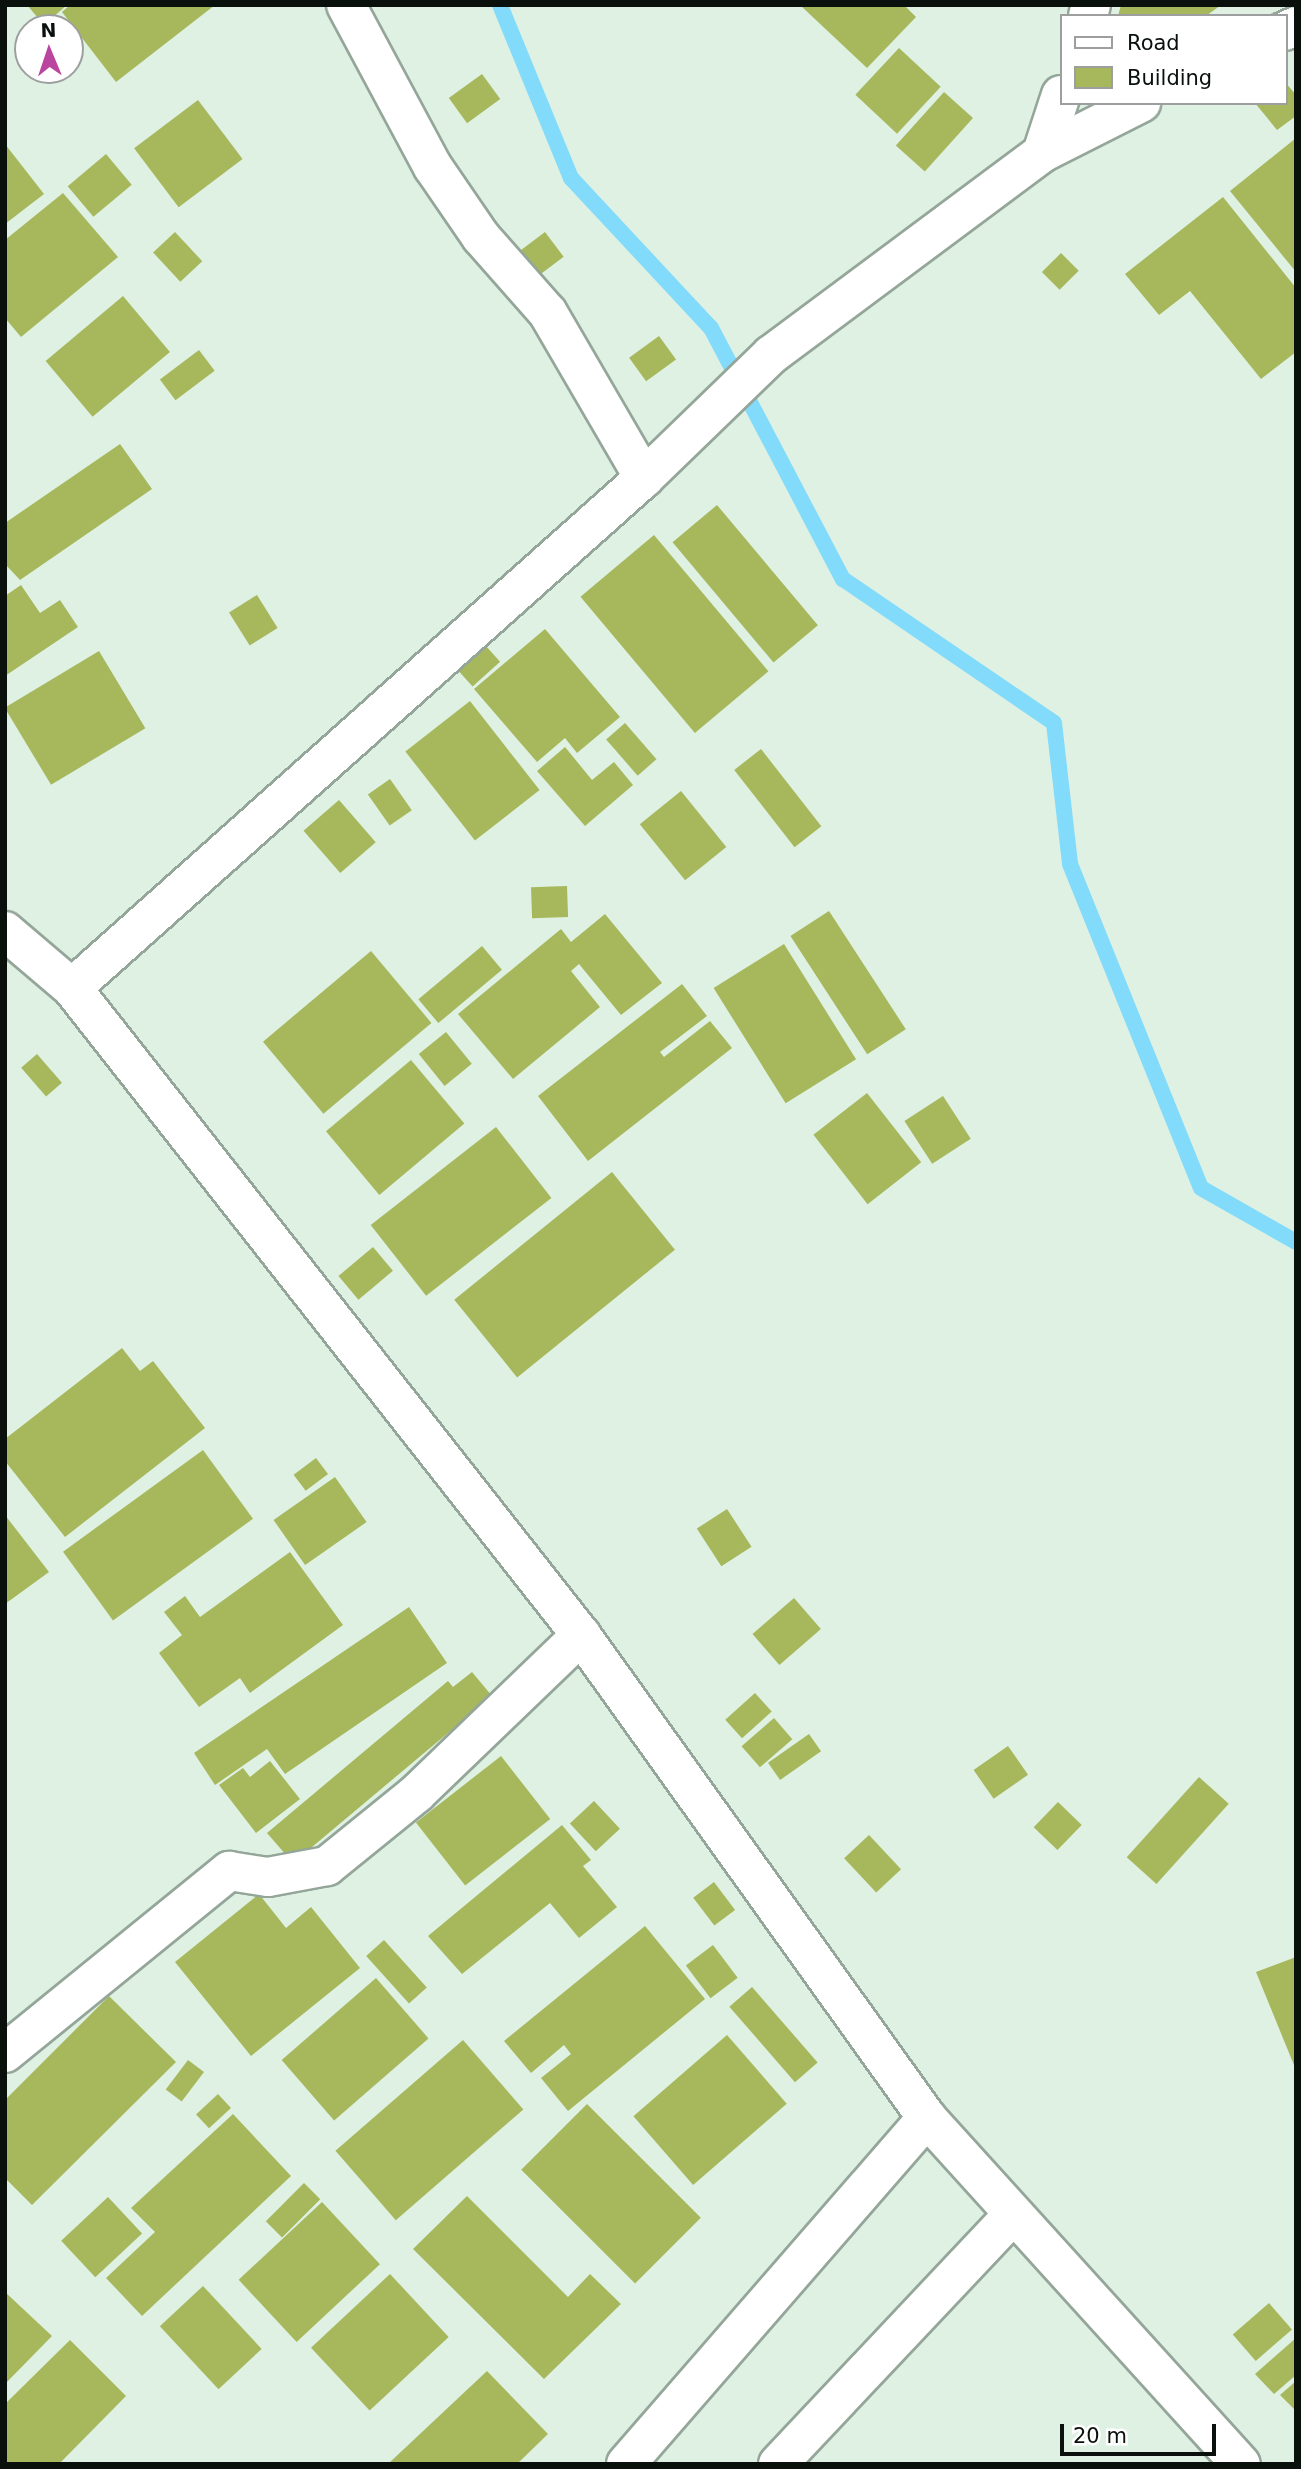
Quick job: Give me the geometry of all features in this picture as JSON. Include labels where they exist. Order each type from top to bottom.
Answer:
[{"type":"street","points":[[346,5],[433,167],[481,237],[548,313],[644,478]]},
{"type":"street","points":[[1042,153],[1060,98]]},
{"type":"street","points":[[72,988],[644,478],[771,355],[1042,153],[1137,105]]},
{"type":"street","points":[[5,931],[72,988],[581,1635],[927,2118],[1241,2464]]},
{"type":"street","points":[[5,2053],[229,1871],[268,1877],[327,1866],[417,1793],[581,1635]]},
{"type":"street","points":[[626,2464],[927,2118]]},
{"type":"street","points":[[778,2464],[1013,2215]]},
{"type":"building","points":[[27,5],[67,5],[57,14],[35,14]]},
{"type":"building","points":[[70,5],[215,5],[116,82],[84,41],[84,14],[62,12]]},
{"type":"building","points":[[800,5],[904,5],[916,17],[867,68]]},
{"type":"building","points":[[1121,5],[1221,5],[1209,14],[1119,14]]},
{"type":"building","points":[[899,48],[941,87],[897,134],[855,95]]},
{"type":"building","points":[[482,74],[500,99],[467,123],[449,98]]},
{"type":"building","points":[[1287,84],[1296,95],[1296,116],[1277,130],[1257,105],[1287,105]]},
{"type":"building","points":[[944,92],[973,118],[925,172],[896,146]]},
{"type":"building","points":[[198,100],[243,159],[179,207],[134,148]]},
{"type":"building","points":[[1296,138],[1296,272],[1230,191]]},
{"type":"building","points":[[5,144],[44,194],[5,224]]},
{"type":"building","points":[[106,154],[132,185],[93,217],[68,186]]},
{"type":"building","points":[[63,193],[118,257],[21,337],[5,318],[5,240]]},
{"type":"building","points":[[1223,197],[1296,288],[1296,352],[1261,379],[1190,291],[1159,315],[1125,274]]},
{"type":"building","points":[[175,232],[202,261],[180,282],[153,252]]},
{"type":"building","points":[[545,232],[564,257],[534,279],[515,254]]},
{"type":"building","points":[[1061,253],[1079,271],[1060,290],[1042,272]]},
{"type":"building","points":[[123,296],[170,352],[93,417],[46,361]]},
{"type":"building","points":[[659,336],[676,359],[646,381],[629,358]]},
{"type":"building","points":[[199,350],[215,371],[176,400],[160,379]]},
{"type":"building","points":[[120,444],[152,489],[20,580],[5,564],[5,523]]},
{"type":"building","points":[[717,505],[818,625],[773,663],[673,542]]},
{"type":"building","points":[[654,535],[768,671],[695,733],[580,597]]},
{"type":"building","points":[[21,585],[40,613],[60,600],[78,627],[5,676],[5,596]]},
{"type":"building","points":[[257,595],[278,628],[250,646],[229,612]]},
{"type":"building","points":[[545,629],[620,717],[577,753],[565,738],[537,762],[474,689]]},
{"type":"building","points":[[476,635],[500,662],[473,687],[449,660]]},
{"type":"building","points":[[99,651],[145,728],[51,785],[5,707]]},
{"type":"building","points":[[470,701],[540,790],[475,841],[405,751]]},
{"type":"building","points":[[625,723],[656,759],[638,776],[606,739]]},
{"type":"building","points":[[565,747],[592,780],[614,762],[633,785],[585,826],[537,771]]},
{"type":"building","points":[[761,749],[821,826],[795,847],[734,770]]},
{"type":"building","points":[[390,779],[412,810],[390,826],[368,794]]},
{"type":"building","points":[[681,791],[726,847],[685,880],[640,824]]},
{"type":"building","points":[[339,800],[376,842],[340,873],[304,831]]},
{"type":"building","points":[[567,886],[568,917],[532,918],[531,887]]},
{"type":"building","points":[[829,911],[906,1029],[867,1054],[790,936]]},
{"type":"building","points":[[605,914],[662,983],[621,1015],[579,964],[571,971],[600,1007],[513,1079],[458,1014],[561,929],[571,942]]},
{"type":"building","points":[[784,944],[856,1059],[786,1103],[714,988]]},
{"type":"building","points":[[482,946],[502,970],[438,1023],[418,999]]},
{"type":"building","points":[[371,951],[431,1023],[323,1114],[263,1042]]},
{"type":"building","points":[[682,984],[707,1016],[660,1052],[664,1057],[710,1021],[732,1048],[588,1161],[538,1096]]},
{"type":"building","points":[[446,1032],[472,1064],[445,1086],[419,1054]]},
{"type":"building","points":[[37,1054],[62,1083],[46,1096],[21,1068]]},
{"type":"building","points":[[411,1060],[464,1124],[379,1195],[326,1131]]},
{"type":"building","points":[[867,1093],[921,1162],[868,1204],[813,1135]]},
{"type":"building","points":[[943,1096],[971,1139],[932,1164],[904,1121]]},
{"type":"building","points":[[496,1127],[551,1198],[426,1296],[371,1225]]},
{"type":"building","points":[[612,1172],[675,1250],[517,1377],[454,1300]]},
{"type":"building","points":[[373,1247],[393,1271],[358,1300],[339,1276]]},
{"type":"building","points":[[122,1348],[140,1371],[153,1361],[205,1428],[65,1537],[5,1461],[5,1439]]},
{"type":"building","points":[[203,1450],[253,1519],[113,1620],[63,1552]]},
{"type":"building","points":[[316,1458],[328,1474],[306,1491],[294,1475]]},
{"type":"building","points":[[335,1477],[367,1522],[305,1565],[274,1520]]},
{"type":"building","points":[[727,1509],[752,1547],[721,1566],[697,1529]]},
{"type":"building","points":[[5,1515],[49,1572],[5,1604]]},
{"type":"building","points":[[290,1552],[343,1625],[250,1693],[240,1678],[199,1707],[159,1653],[182,1635],[164,1612],[185,1596],[200,1617]]},
{"type":"building","points":[[794,1598],[821,1629],[779,1665],[752,1634]]},
{"type":"building","points":[[409,1607],[447,1663],[285,1774],[267,1749],[215,1785],[194,1753]]},
{"type":"building","points":[[472,1672],[492,1696],[293,1863],[267,1833],[448,1681],[453,1687]]},
{"type":"building","points":[[755,1693],[772,1712],[742,1738],[725,1720]]},
{"type":"building","points":[[774,1718],[792,1739],[760,1767],[742,1746]]},
{"type":"building","points":[[809,1734],[821,1751],[780,1780],[768,1763]]},
{"type":"building","points":[[1008,1746],[1028,1775],[994,1799],[974,1770]]},
{"type":"building","points":[[501,1756],[550,1819],[465,1886],[416,1822]]},
{"type":"building","points":[[270,1761],[300,1799],[256,1833],[219,1785],[243,1768],[250,1777]]},
{"type":"building","points":[[1199,1777],[1229,1804],[1156,1884],[1127,1857]]},
{"type":"building","points":[[594,1801],[620,1829],[596,1851],[570,1824]]},
{"type":"building","points":[[1058,1802],[1082,1825],[1057,1850],[1034,1827]]},
{"type":"building","points":[[562,1825],[591,1860],[583,1866],[617,1907],[579,1938],[550,1903],[462,1974],[428,1936]]},
{"type":"building","points":[[869,1835],[901,1869],[876,1893],[844,1858]]},
{"type":"building","points":[[714,1882],[735,1910],[714,1926],[693,1898]]},
{"type":"building","points":[[259,1894],[286,1928],[311,1907],[360,1968],[251,2056],[175,1962]]},
{"type":"building","points":[[645,1926],[705,1999],[568,2111],[541,2078],[571,2054],[564,2045],[531,2073],[504,2041]]},
{"type":"building","points":[[384,1940],[427,1988],[409,2004],[366,1956]]},
{"type":"building","points":[[713,1945],[738,1978],[711,1998],[686,1965]]},
{"type":"building","points":[[1296,1957],[1296,2070],[1256,1972]]},
{"type":"building","points":[[376,1978],[428,2038],[334,2120],[282,2060]]},
{"type":"building","points":[[752,1987],[818,2062],[795,2082],[729,2007]]},
{"type":"building","points":[[109,1996],[176,2062],[32,2205],[5,2178],[5,2100]]},
{"type":"building","points":[[727,2035],[787,2104],[693,2185],[633,2116]]},
{"type":"building","points":[[463,2040],[523,2109],[396,2220],[335,2151]]},
{"type":"building","points":[[188,2060],[204,2072],[182,2102],[166,2090]]},
{"type":"building","points":[[218,2094],[231,2108],[209,2128],[196,2114]]},
{"type":"building","points":[[587,2104],[701,2218],[635,2284],[521,2170]]},
{"type":"building","points":[[233,2114],[291,2176],[142,2316],[106,2278],[155,2232],[131,2208]]},
{"type":"building","points":[[304,2183],[320,2199],[282,2237],[266,2221]]},
{"type":"building","points":[[467,2196],[568,2297],[590,2274],[621,2304],[544,2379],[413,2249]]},
{"type":"building","points":[[108,2197],[142,2234],[95,2277],[61,2241]]},
{"type":"building","points":[[322,2202],[380,2264],[297,2342],[239,2280]]},
{"type":"building","points":[[390,2274],[449,2337],[370,2411],[311,2348]]},
{"type":"building","points":[[203,2286],[262,2349],[219,2389],[160,2326]]},
{"type":"building","points":[[5,2292],[52,2336],[5,2384]]},
{"type":"building","points":[[1269,2303],[1292,2329],[1256,2361],[1233,2334]]},
{"type":"building","points":[[1296,2338],[1296,2375],[1274,2394],[1255,2374]]},
{"type":"building","points":[[70,2340],[126,2396],[59,2464],[5,2464],[5,2404]]},
{"type":"building","points":[[487,2371],[548,2434],[517,2464],[388,2464]]},
{"type":"building","points":[[1296,2381],[1296,2411],[1280,2395]]},
{"type":"waterway","points":[[500,5],[571,178],[711,328],[843,579],[1054,723],[1070,864],[1201,1188],[1296,1242]]}]
